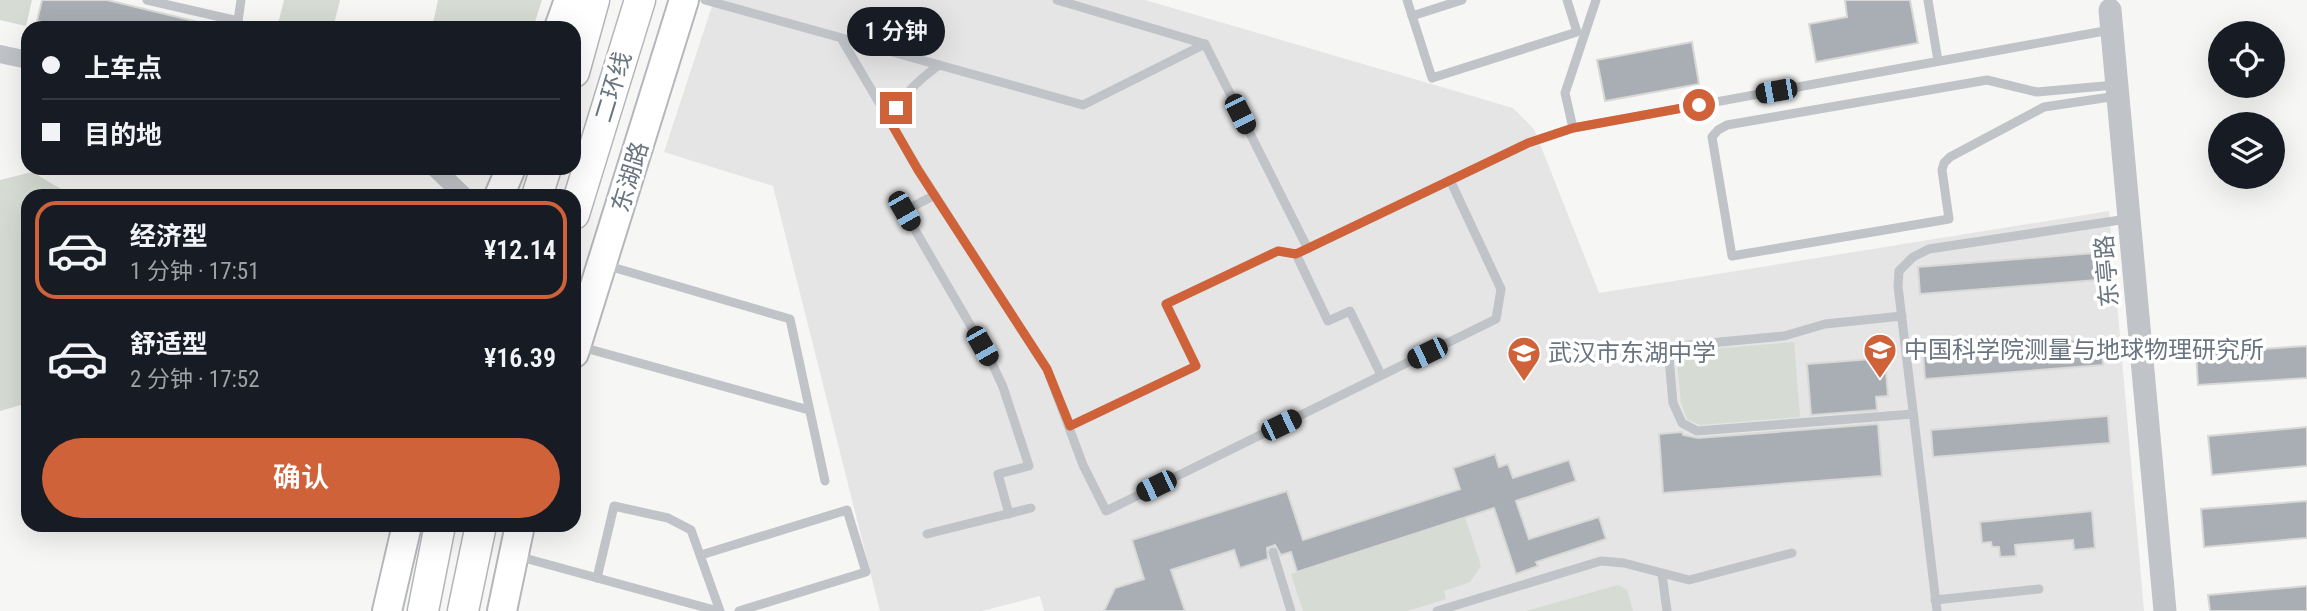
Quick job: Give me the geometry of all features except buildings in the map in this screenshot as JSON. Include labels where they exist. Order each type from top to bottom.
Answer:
[{"type":"highway","name":"二环线","points":[[581,47],[594,0]]},
{"type":"highway","name":"二环线","points":[[581,191],[640,0]]},
{"type":"highway","points":[[423,611],[439,532]]},
{"type":"highway","points":[[463,611],[480,532]]},
{"type":"main road","points":[[562,21],[569,0]]},
{"type":"main road","name":"东湖路","points":[[581,331],[684,0]]},
{"type":"main road","points":[[387,611],[405,532]]},
{"type":"main road","points":[[502,611],[518,532]]},
{"type":"street","name":"东亭路","points":[[2110,10],[2165,611]]},
{"type":"street","points":[[0,54],[21,58]]},
{"type":"street","points":[[442,175],[457,189]]},
{"type":"lane","points":[[147,0],[223,21]]},
{"type":"lane","points":[[238,21],[241,0]]},
{"type":"lane","points":[[705,0],[1083,105],[1205,44]]},
{"type":"lane","points":[[1057,0],[1205,44],[1308,248]]},
{"type":"lane","points":[[1407,0],[1432,78],[1577,32],[1567,0]]},
{"type":"lane","points":[[1412,16],[1462,0]]},
{"type":"lane","points":[[1573,128],[1565,93],[1596,0]]},
{"type":"lane","points":[[1928,0],[1938,61]]},
{"type":"lane","points":[[1070,426],[1196,366],[1166,304],[1278,251],[1296,254],[1528,143],[1573,128],[1938,61],[2110,10]]},
{"type":"lane","points":[[841,38],[935,195],[1047,369],[1083,465],[1106,511],[1496,319],[1501,289],[1450,180]]},
{"type":"lane","points":[[891,123],[906,92],[939,65]]},
{"type":"lane","points":[[1987,80],[2038,92],[2117,90],[2045,107],[1950,157],[1942,170],[1949,219],[1732,256],[1712,138],[1718,130],[1727,125],[1987,80]]},
{"type":"lane","points":[[935,195],[904,211],[990,359],[1015,419],[1030,466],[998,474],[1009,514]]},
{"type":"lane","points":[[1937,611],[1899,271],[1906,261],[1937,247],[2129,219]]},
{"type":"lane","points":[[1296,254],[1328,321],[1350,311],[1381,375]]},
{"type":"lane","points":[[603,264],[790,319],[825,481]]},
{"type":"lane","points":[[1902,316],[1825,324],[1784,336],[1668,347],[1673,403],[1682,424],[1697,430],[1913,414]]},
{"type":"lane","points":[[581,351],[809,410]]},
{"type":"lane","points":[[597,578],[614,506],[668,518],[691,530],[719,611]]},
{"type":"lane","points":[[928,534],[1031,508]]},
{"type":"lane","points":[[701,555],[847,510],[866,572],[739,611]]},
{"type":"lane","points":[[1273,552],[1291,611]]},
{"type":"lane","points":[[1437,611],[1601,561],[1624,563],[1689,580],[1792,553]]},
{"type":"lane","points":[[513,555],[719,611]]},
{"type":"lane","points":[[1662,574],[1667,611]]},
{"type":"lane","points":[[1936,600],[2039,589]]},
{"type":"shaded area","points":[[0,0],[32,0],[27,21],[21,21],[21,25],[0,20]]},
{"type":"shaded area","points":[[284,0],[340,0],[335,21],[279,21]]},
{"type":"shaded area","points":[[438,0],[542,0],[535,21],[434,21]]},
{"type":"shaded area","points":[[714,0],[1145,0],[1513,108],[1534,129],[1599,293],[2109,211],[2144,611],[1044,611],[1040,596],[982,611],[880,611],[773,186],[664,152]]},
{"type":"shaded area","points":[[21,175],[37,175],[61,189],[21,189],[21,405],[0,411],[0,180]]},
{"type":"shaded area","points":[[1794,342],[1800,417],[1700,425],[1687,419],[1681,403],[1676,352]]},
{"type":"shaded area","points":[[1465,517],[1481,566],[1470,582],[1444,591],[1446,599],[1408,611],[1303,611],[1291,574]]},
{"type":"shaded area","points":[[1618,585],[1627,590],[1633,611],[1526,611]]},
{"type":"place","name":"中国科学院测量与地球物理研究所","points":[[1880,380]]},
{"type":"place","name":"武汉市东湖中学","points":[[1524,383]]},
{"type":"route","points":[[896,108],[891,123],[918,170],[1047,369],[1070,426],[1196,366],[1166,304],[1278,251],[1296,254],[1528,143],[1573,128],[1699,105]]}]
